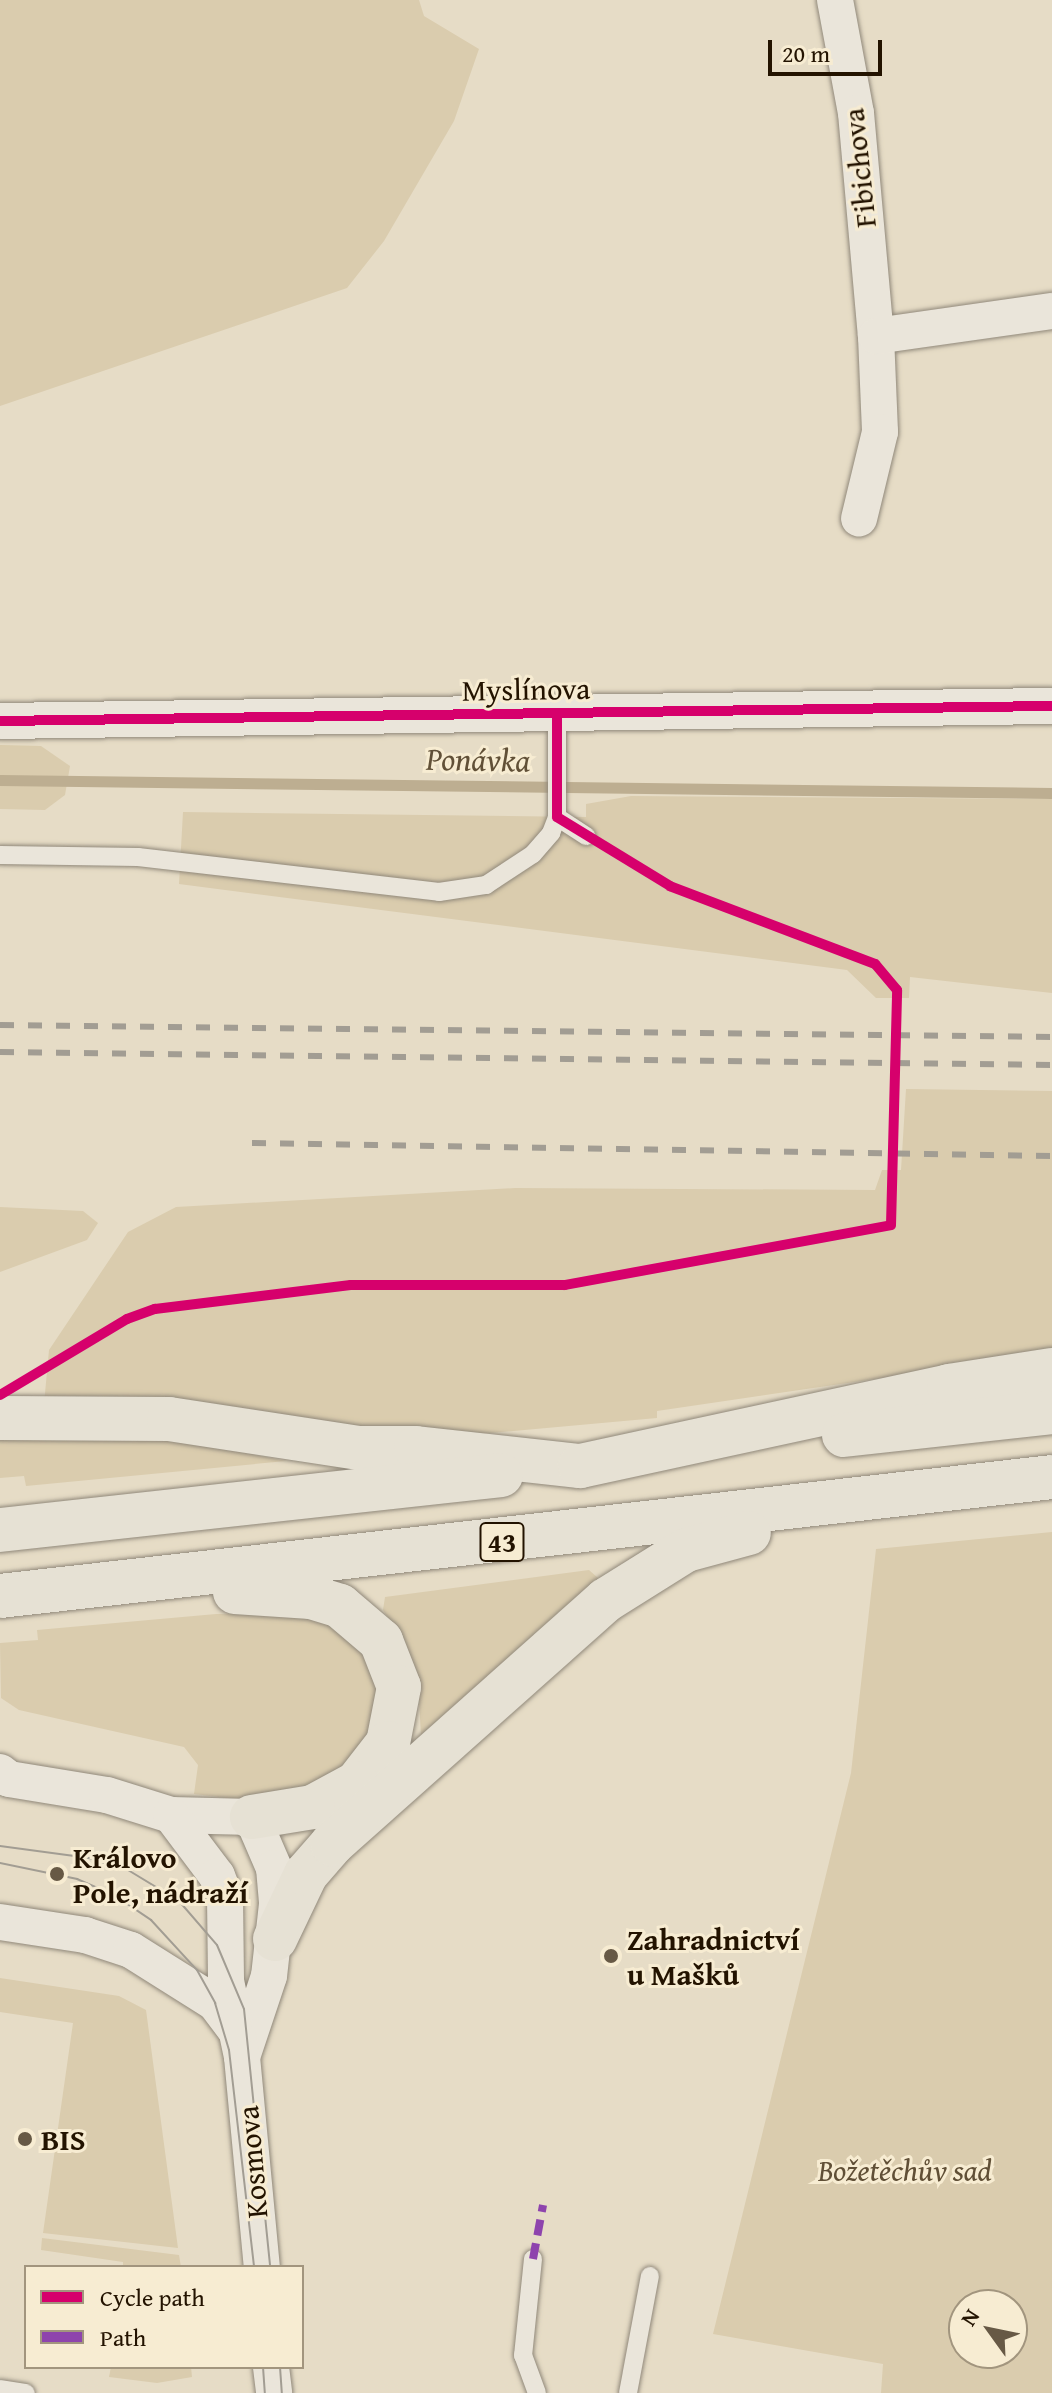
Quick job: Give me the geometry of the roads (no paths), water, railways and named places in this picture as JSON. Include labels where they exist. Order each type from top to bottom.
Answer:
[{"type":"highway","name":"43","points":[[580,1466],[949,1386],[1052,1370]]},
{"type":"highway","name":"43","points":[[0,1530],[1052,1412]]},
{"type":"highway","points":[[0,1418],[169,1419],[359,1448],[416,1448],[580,1466]]},
{"type":"highway","name":"43","points":[[0,1596],[129,1584],[873,1494],[1052,1477]]},
{"type":"highway","points":[[275,1939],[306,1874],[332,1844],[606,1600],[686,1550],[873,1494]]},
{"type":"highway","points":[[129,1584],[326,1601],[371,1628],[390,1657],[399,1687],[396,1714],[375,1764],[335,1799],[252,1817]]},
{"type":"street","name":"Fibichova","points":[[835,0],[856,113],[876,336],[880,432],[859,519]]},
{"type":"street","points":[[876,336],[1052,311]]},
{"type":"street","name":"Myslínova","points":[[0,721],[1052,706]]},
{"type":"street","points":[[3,1777],[107,1795],[171,1815],[252,1817],[274,1868],[275,1939],[269,1976],[238,2042]]},
{"type":"street","name":"Kosmova","points":[[171,1815],[217,1876],[225,1897],[226,1981],[238,2042],[262,2265]]},
{"type":"street","points":[[0,1922],[85,1935],[131,1950],[215,2003],[238,2042]]},
{"type":"street","points":[[271,2369],[274,2393]]},
{"type":"lane","points":[[0,855],[138,857],[439,892],[486,885],[533,854],[557,817],[557,713]]},
{"type":"lane","points":[[557,817],[586,836]]},
{"type":"lane","points":[[533,2259],[523,2355],[538,2384],[537,2393]]},
{"type":"lane","points":[[628,2393],[650,2276]]},
{"type":"lane","points":[[0,2389],[26,2393]]},
{"type":"waterway","name":"Ponávka","points":[[0,780],[1052,793]]},
{"type":"tram line","points":[[0,1846],[89,1858],[128,1870],[179,1901],[217,1945],[244,2009],[270,2265]]},
{"type":"tram line","points":[[0,1863],[77,1879],[114,1895],[151,1920],[197,1970],[215,2003],[229,2050],[254,2265]]},
{"type":"tram line","points":[[263,2369],[265,2393]]},
{"type":"tram line","points":[[280,2369],[282,2393]]},
{"type":"railway","points":[[0,1025],[1052,1037]]},
{"type":"railway","points":[[0,1052],[1052,1065]]},
{"type":"railway","points":[[252,1143],[1052,1156]]},
{"type":"place","name":"Královo Pole, nádraží","points":[[57,1874]]},
{"type":"place","name":"Zahradnictví u Mašků","points":[[611,1956]]},
{"type":"place","name":"BIS","points":[[25,2139]]},
{"type":"park label","name":"Božetěchův sad","points":[[905,2170]]}]
